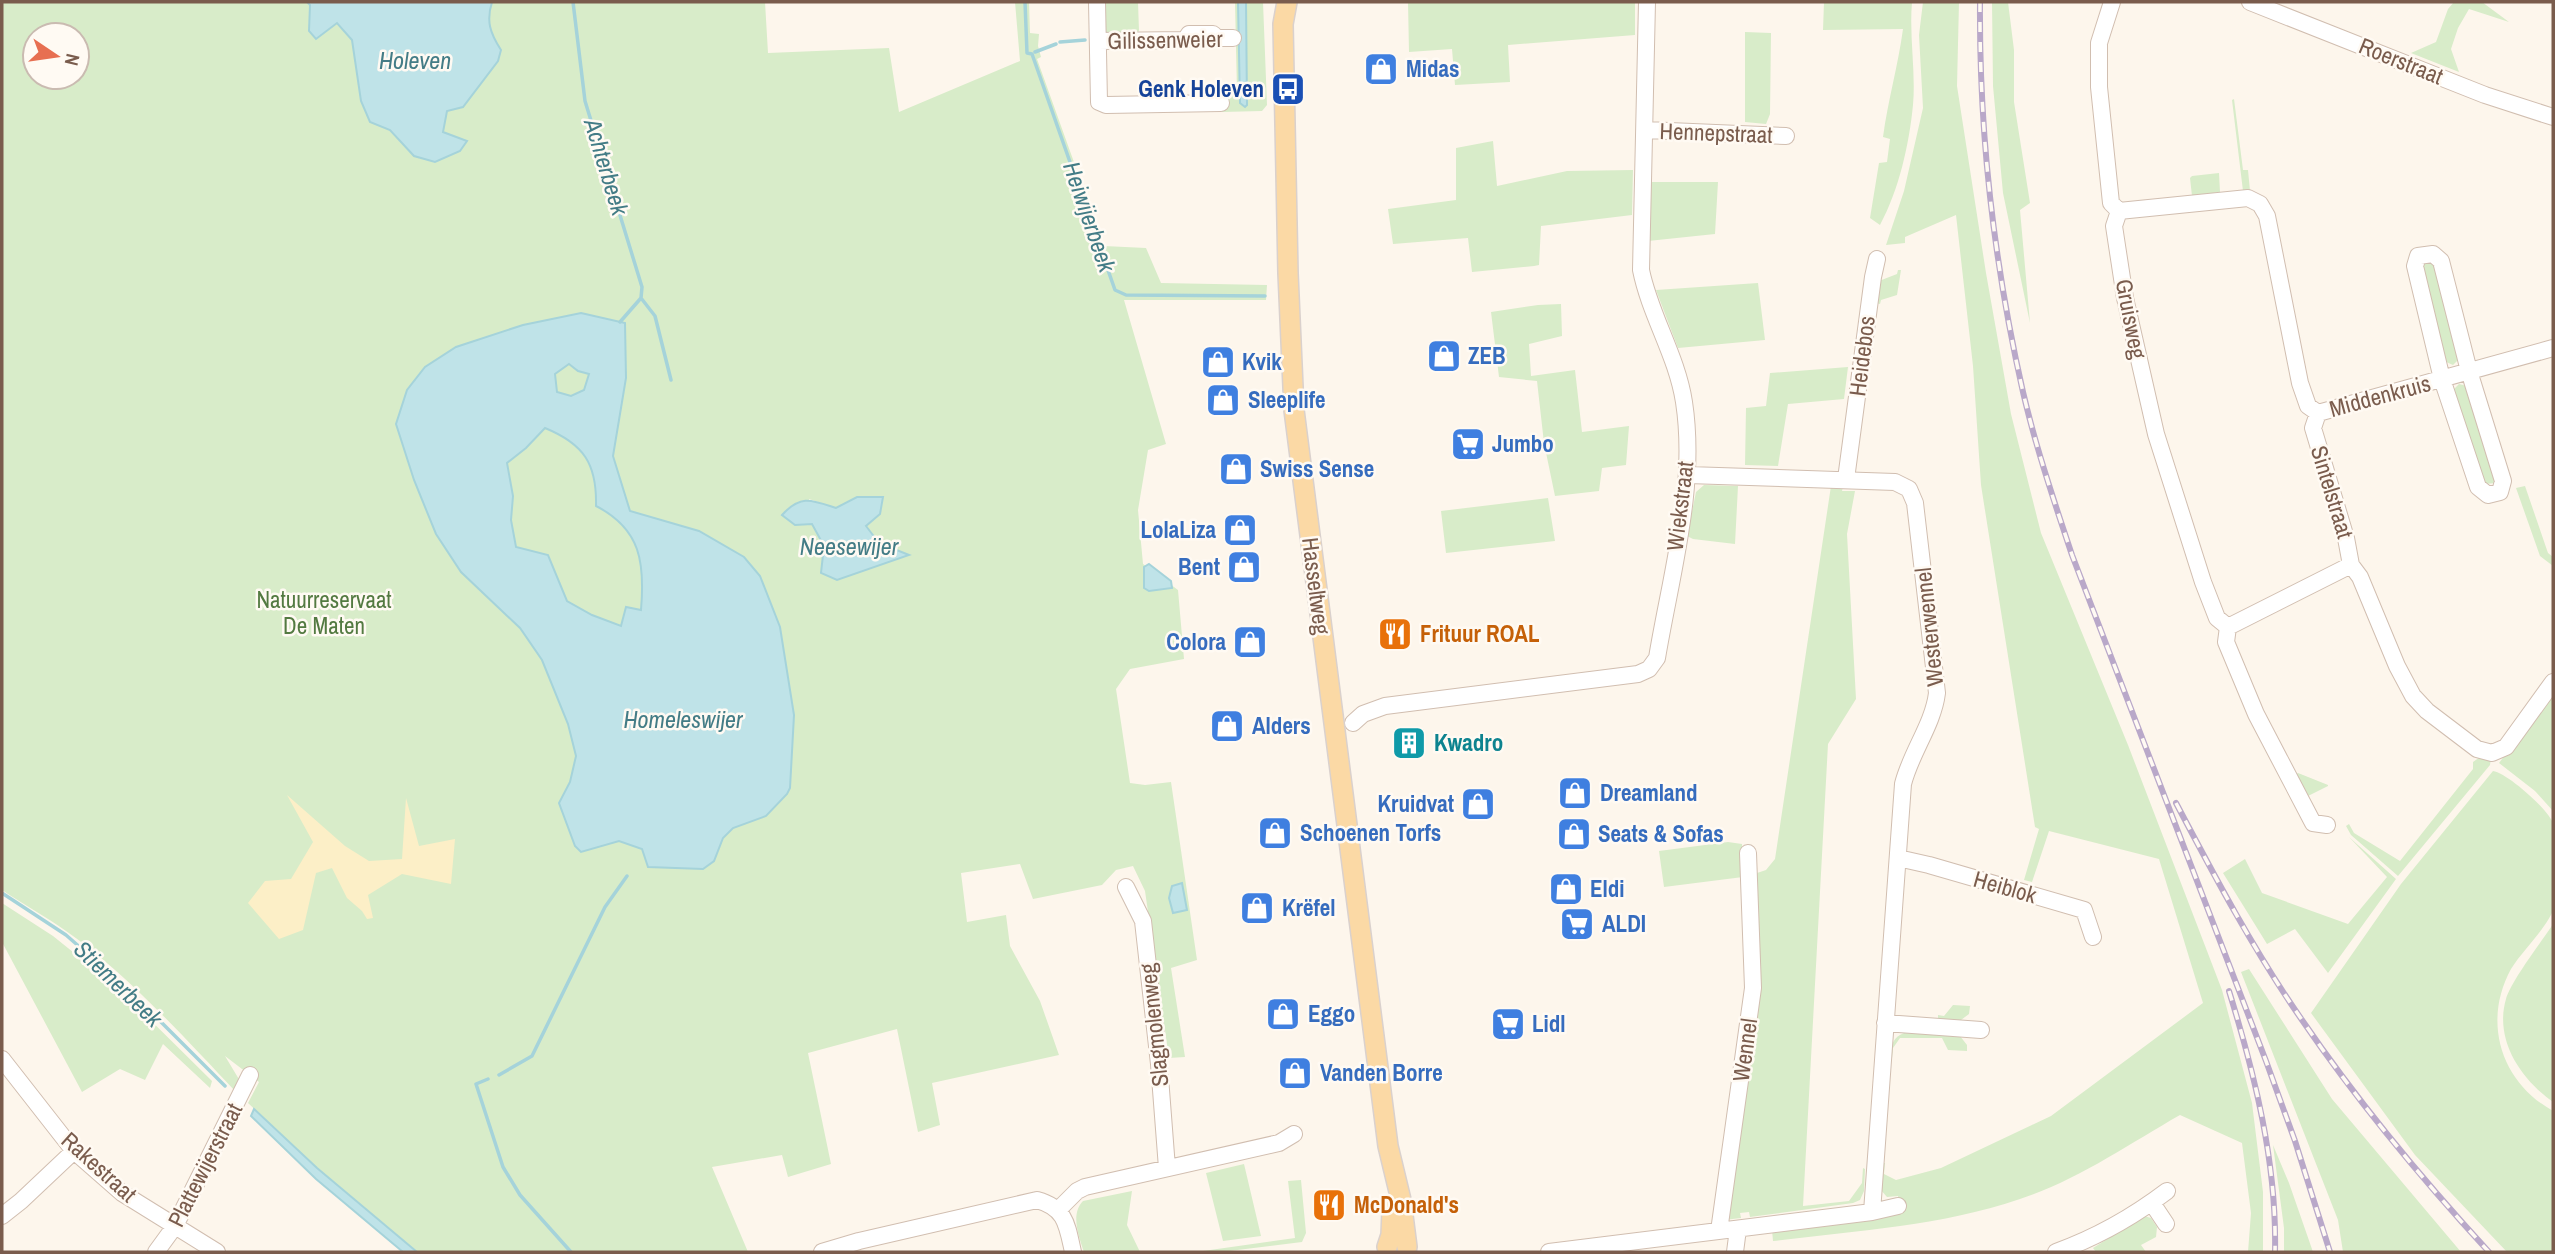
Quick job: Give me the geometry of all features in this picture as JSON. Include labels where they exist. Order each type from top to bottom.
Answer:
[{"type":"main road","name":"Hasseltweg","points":[[1277,2],[1283,24]]},
{"type":"main road","name":"Hasseltweg","points":[[1287,2],[1283,24],[1294,410],[1388,1146],[1401,1200],[1397,1250]]},
{"type":"street","name":"Gilissenweier","points":[[1097,2],[1099,102],[1106,105],[1221,103]]},
{"type":"street","name":"Wiekstraat","points":[[1353,723],[1363,714],[1385,706],[1638,674],[1649,669],[1657,658],[1688,475],[1684,404],[1679,379],[1645,289],[1641,270],[1647,2]]},
{"type":"street","name":"Gruisweg","points":[[2112,2],[2099,43],[2099,87],[2111,203],[2119,211],[2113,226],[2125,298],[2156,434],[2177,507],[2207,594],[2217,618],[2228,627],[2226,642],[2256,714],[2313,824],[2327,825]]},
{"type":"street","name":"Roerstraat","points":[[2250,2],[2486,95],[2553,117]]},
{"type":"street","name":"Gilissenweier","points":[[1098,41],[1185,40],[1189,34],[1213,34],[1217,38],[1233,38]]},
{"type":"street","name":"Hennepstraat","points":[[1646,130],[1786,136]]},
{"type":"street","name":"Sintelstraat","points":[[2119,211],[2248,198],[2260,204],[2267,216],[2300,383],[2308,406],[2318,413],[2314,428],[2347,538],[2351,565],[2360,577],[2397,666],[2413,696],[2427,711],[2477,749],[2492,753],[2506,747],[2553,682]]},
{"type":"street","name":"Middenkruis","points":[[2432,254],[2441,261],[2469,371],[2503,481],[2500,492],[2488,495],[2478,487],[2442,379],[2415,266],[2418,256],[2432,254]]},
{"type":"street","name":"Heidebos","points":[[1846,479],[1877,259]]},
{"type":"street","name":"Middenkruis","points":[[2318,413],[2553,348]]},
{"type":"street","name":"Westerwennel","points":[[1688,475],[1895,482],[1909,489],[1915,503],[1937,693],[1930,721],[1908,765],[1903,784],[1872,1212]]},
{"type":"street","points":[[2228,627],[2351,565]]},
{"type":"street","name":"Heiblok","points":[[1898,858],[2084,910],[2093,937]]},
{"type":"street","name":"Wennel","points":[[1719,1231],[1754,988],[1753,862]]},
{"type":"street","name":"Slagmolenweg","points":[[1126,887],[1143,921],[1167,1168]]},
{"type":"street","points":[[1885,1023],[1981,1030]]},
{"type":"street","name":"Rakestraat","points":[[2,1059],[74,1151],[122,1193],[217,1252]]},
{"type":"street","name":"Plattewijerstraat","points":[[156,1252],[175,1227],[250,1075]]},
{"type":"street","points":[[1058,1210],[1077,1191],[1086,1187],[1279,1143],[1294,1134]]},
{"type":"street","points":[[2,1216],[74,1151]]},
{"type":"street","points":[[2056,1252],[2085,1241],[2152,1203],[2167,1191]]},
{"type":"street","points":[[822,1252],[1037,1200],[1058,1210],[1064,1219],[1073,1252]]},
{"type":"street","points":[[2152,1203],[2166,1224]]},
{"type":"street","points":[[1549,1252],[1872,1212],[1898,1206]]},
{"type":"street","points":[[1735,1252],[1738,1229]]},
{"type":"green space","name":"Natuurreservaat De Maten","points":[[2,2],[765,2],[768,53],[889,48],[899,112],[1020,61],[1015,2],[1029,2],[1030,33],[1039,34],[1041,57],[1037,59],[1104,246],[1146,248],[1161,283],[1267,285],[1266,300],[1124,300],[1166,444],[1148,450],[1138,510],[1143,564],[1178,590],[1184,659],[1130,669],[1116,689],[1130,783],[1145,785],[1171,782],[1197,960],[1171,968],[1185,1057],[1169,1058],[1145,891],[1133,866],[1116,870],[1102,885],[1033,899],[1020,864],[961,873],[967,922],[1006,915],[1010,946],[1040,1001],[1059,1055],[932,1083],[940,1125],[918,1132],[897,1029],[808,1053],[831,1164],[788,1177],[782,1155],[712,1167],[748,1252],[417,1252],[317,1168],[248,1103],[259,1082],[225,1056],[240,1081],[235,1091],[154,1006],[66,931],[2,890]],"holes":[[[857,497],[865,526],[879,543],[908,555],[875,566],[821,573],[824,546],[812,524],[809,499],[836,508]]]},
{"type":"green space","points":[[1101,2],[1138,2],[1139,31],[1131,37],[1102,32]]},
{"type":"green space","points":[[1235,2],[1238,2],[1240,103],[1247,105],[1246,2],[1263,2],[1267,105],[1262,111],[1222,112],[1223,93],[1237,92]]},
{"type":"green space","points":[[1408,2],[1635,2],[1635,35],[1508,45],[1510,82],[1455,85],[1452,49],[1409,52]]},
{"type":"green space","points":[[1824,2],[1912,2],[1914,93],[1911,120],[1898,182],[1880,225],[1870,218],[1879,163],[1887,162],[1890,139],[1883,137],[1903,29],[1823,30]]},
{"type":"green space","points":[[1923,2],[1959,2],[1957,86],[2011,414],[2041,533],[2128,745],[2222,990],[2252,1103],[2263,1192],[2263,1252],[2248,1252],[2251,1213],[2242,1143],[2180,1115],[2082,1172],[2020,1199],[1929,1222],[1773,1241],[1772,1230],[1901,1210],[1898,1196],[1887,1197],[1880,1189],[1882,1163],[1885,1163],[1884,1174],[1896,1180],[1941,1168],[2051,1116],[2203,1003],[2159,859],[2049,831],[2032,882],[2024,880],[2039,829],[2035,827],[1981,485],[1973,366],[1956,215],[1905,237],[1905,243],[1886,245],[1904,191],[1923,108],[1919,35]]},
{"type":"green space","points":[[1992,2],[2008,2],[2014,50],[2014,102],[2030,203],[2020,210],[2030,323],[2003,193],[1993,86]]},
{"type":"green space","points":[[2454,2],[2482,2],[2509,22],[2469,9],[2458,28],[2451,49],[2459,72],[2411,53],[2436,42],[2448,9]]},
{"type":"green space","points":[[1745,32],[1771,33],[1770,114],[1766,124],[1745,122]]},
{"type":"green space","points":[[2234,99],[2243,170],[2248,170],[2250,191],[2243,191]]},
{"type":"green space","points":[[1493,141],[1497,186],[1567,171],[1633,170],[1632,215],[1541,226],[1539,265],[1534,266],[1472,272],[1468,238],[1393,244],[1388,209],[1456,200],[1456,148]]},
{"type":"green space","points":[[2219,173],[2220,192],[2192,196],[2192,176]]},
{"type":"green space","points":[[1650,182],[1718,182],[1715,234],[1648,241]]},
{"type":"green space","points":[[2427,259],[2436,263],[2459,359],[2453,365],[2444,361],[2421,266]]},
{"type":"green space","points":[[1898,270],[1901,270],[1897,295],[1881,300],[1880,304],[1876,303],[1879,281],[1897,274]]},
{"type":"green space","points":[[1758,283],[1765,340],[1678,348],[1656,290]]},
{"type":"green space","points":[[1561,304],[1562,336],[1529,344],[1531,376],[1575,370],[1582,432],[1629,426],[1626,465],[1602,468],[1599,491],[1555,496],[1544,443],[1537,381],[1499,377],[1491,312]]},
{"type":"green space","points":[[1848,367],[1844,399],[1788,404],[1778,466],[1745,465],[1746,408],[1766,406],[1770,373]]},
{"type":"green space","points":[[2459,384],[2467,386],[2496,483],[2485,484],[2452,391]]},
{"type":"green space","points":[[1704,485],[1738,486],[1735,544],[1687,536],[1696,492]]},
{"type":"green space","points":[[1831,486],[1843,486],[1842,491],[1855,491],[1847,534],[1856,699],[1828,744],[1803,1206],[1849,1201],[1862,1183],[1863,1168],[1864,1191],[1860,1200],[1853,1203],[1750,1217],[1749,1212],[1740,1213],[1741,1218],[1724,1220],[1745,1077],[1755,880],[1757,873],[1766,870],[1775,859]]},
{"type":"green space","points":[[2525,486],[2548,553],[2553,557],[2553,566],[2540,556],[2516,488]]},
{"type":"green space","points":[[1548,498],[1555,541],[1446,553],[1441,511]]},
{"type":"green space","points":[[2553,692],[2553,811],[2535,791],[2499,763]]},
{"type":"green space","points":[[2480,757],[2491,758],[2490,765],[2398,876],[2351,835],[2346,826],[2349,824],[2354,833],[2400,861],[2473,769],[2473,762]]},
{"type":"green space","points":[[2493,771],[2508,778],[2526,792],[2553,823],[2552,913],[2511,969],[2502,989],[2498,1030],[2509,1067],[2520,1084],[2535,1099],[2553,1111],[2553,1252],[2507,1252],[2415,1155],[2311,1013],[2401,884]]},
{"type":"green space","points":[[2298,773],[2328,786],[2306,797],[2295,775]]},
{"type":"green space","points":[[2349,837],[2396,879],[2328,973],[2295,929],[2267,944],[2223,873],[2245,859],[2262,893],[2348,924],[2387,877]]},
{"type":"green space","points":[[1728,842],[1742,844],[1743,877],[1664,887],[1659,851]]},
{"type":"green space","points":[[2,903],[53,936],[119,989],[212,1081],[210,1088],[163,1044],[145,1080],[120,1069],[82,1092],[2,942]]},
{"type":"green space","points":[[2553,924],[2553,1102],[2530,1082],[2513,1057],[2507,1044],[2503,1014],[2514,982]]},
{"type":"green space","points":[[2249,969],[2332,1099],[2461,1252],[2343,1252],[2338,1220],[2241,972]]},
{"type":"green space","points":[[1953,1005],[1970,1006],[1969,1014],[1961,1020],[1938,1019],[1938,1015],[1944,1016]]},
{"type":"green space","points":[[1904,1033],[1960,1036],[1967,1045],[1967,1051],[1948,1050],[1942,1038],[1900,1038],[1893,1048],[1892,1058],[1890,1056],[1893,1042]]},
{"type":"green space","points":[[2273,1145],[2313,1252],[2284,1252],[2284,1228]]},
{"type":"green space","points":[[1244,1164],[1261,1236],[1223,1241],[1206,1173]]},
{"type":"green space","points":[[1301,1180],[1306,1233],[1302,1242],[1221,1252],[1196,1252],[1295,1238],[1288,1181]]},
{"type":"green space","points":[[1132,1191],[1127,1225],[1140,1252],[1084,1252],[1076,1219],[1079,1206],[1083,1201]]},
{"type":"green space","points":[[2144,1216],[2151,1218],[2157,1227],[2156,1237],[2141,1245],[2146,1252],[2096,1252],[2093,1248]]},
{"type":"sand","points":[[287,795],[345,846],[369,861],[402,859],[406,798],[419,846],[455,839],[451,884],[402,874],[368,895],[373,918],[367,919],[347,898],[332,868],[316,873],[303,930],[279,939],[248,903],[265,881],[291,879],[313,842]]},
{"type":"water","name":"Holeven","points":[[307,2],[492,2],[489,21],[501,50],[498,61],[463,107],[447,111],[443,132],[467,141],[460,151],[435,162],[414,156],[390,130],[370,122],[361,101],[352,40],[337,23],[316,39],[309,31],[310,5]]},
{"type":"water","points":[[1238,2],[1246,2],[1245,107],[1240,103]]},
{"type":"water","name":"Homeleswijer","points":[[581,313],[625,323],[626,378],[613,456],[630,511],[699,531],[744,557],[760,576],[780,627],[794,715],[790,788],[766,816],[733,828],[723,838],[714,861],[703,869],[648,867],[642,849],[619,841],[581,852],[575,846],[559,803],[570,782],[576,756],[568,724],[542,660],[520,628],[461,572],[436,534],[414,480],[396,424],[407,390],[425,367],[456,347],[523,325]],"holes":[[[569,364],[578,371],[589,374],[584,390],[571,396],[557,392],[555,374]],[[545,428],[570,441],[586,457],[594,478],[596,506],[623,525],[637,549],[642,577],[641,610],[626,607],[621,626],[592,615],[567,601],[548,555],[516,547],[511,520],[513,496],[507,463]]]},
{"type":"water","name":"Neesewijer","points":[[857,497],[883,497],[880,514],[866,526],[879,543],[909,555],[837,580],[821,573],[824,546],[812,524],[795,525],[782,515],[801,501],[813,501],[836,508]]},
{"type":"water","points":[[1149,564],[1171,581],[1172,588],[1149,591],[1144,588],[1144,567]]},
{"type":"water","points":[[1182,883],[1187,910],[1173,913],[1169,898],[1172,886]]},
{"type":"water","points":[[254,1109],[317,1168],[417,1252],[403,1252],[316,1179],[251,1116]]},
{"type":"waterway","name":"Achterbeek","points":[[573,2],[585,101],[642,287],[641,298],[620,322]]},
{"type":"waterway","name":"Heiwijerbeek","points":[[1025,2],[1027,53],[1032,54],[1115,290],[1126,295],[1265,296]]},
{"type":"waterway","points":[[1060,42],[1085,40]]},
{"type":"waterway","points":[[1035,52],[1056,44]]},
{"type":"waterway","points":[[641,298],[655,316],[671,380]]},
{"type":"waterway","points":[[499,1075],[532,1056],[605,907],[627,876]]},
{"type":"waterway","name":"Stiemerbeek","points":[[2,893],[66,935],[132,993],[225,1086]]},
{"type":"waterway","name":"Achterbeek","points":[[488,1079],[476,1084],[503,1167],[520,1195],[571,1252]]},
{"type":"railway","points":[[1980,2],[1982,101],[1996,247],[2013,344],[2034,433],[2072,555],[2266,1061],[2330,1252]]},
{"type":"railway","points":[[2176,803],[2251,941],[2302,1020],[2391,1139],[2489,1252]]},
{"type":"railway","points":[[2229,991],[2263,1120],[2272,1186],[2275,1252]]},
{"type":"place","name":"Midas","points":[[1381,69]]},
{"type":"place","name":"Genk Holeven","points":[[1288,89]]},
{"type":"place","name":"ZEB","points":[[1444,356]]},
{"type":"place","name":"Kvik","points":[[1218,362]]},
{"type":"place","name":"Sleeplife","points":[[1223,400]]},
{"type":"place","name":"Jumbo","points":[[1468,444]]},
{"type":"place","name":"Swiss Sense","points":[[1236,469]]},
{"type":"place","name":"LolaLiza","points":[[1240,530]]},
{"type":"place","name":"Bent","points":[[1244,567]]},
{"type":"place","name":"Frituur ROAL","points":[[1395,634]]},
{"type":"place","name":"Colora","points":[[1250,642]]},
{"type":"place","name":"Alders","points":[[1227,726]]},
{"type":"place","name":"Kwadro","points":[[1409,743]]},
{"type":"place","name":"Dreamland","points":[[1575,793]]},
{"type":"place","name":"Kruidvat","points":[[1478,804]]},
{"type":"place","name":"Schoenen Torfs","points":[[1275,833]]},
{"type":"place","name":"Seats & Sofas","points":[[1574,834]]},
{"type":"place","name":"Eldi","points":[[1566,889]]},
{"type":"place","name":"Krëfel","points":[[1257,908]]},
{"type":"place","name":"ALDI","points":[[1577,924]]},
{"type":"place","name":"Eggo","points":[[1283,1014]]},
{"type":"place","name":"Lidl","points":[[1508,1024]]},
{"type":"place","name":"Vanden Borre","points":[[1295,1073]]},
{"type":"place","name":"McDonald's","points":[[1329,1205]]}]
